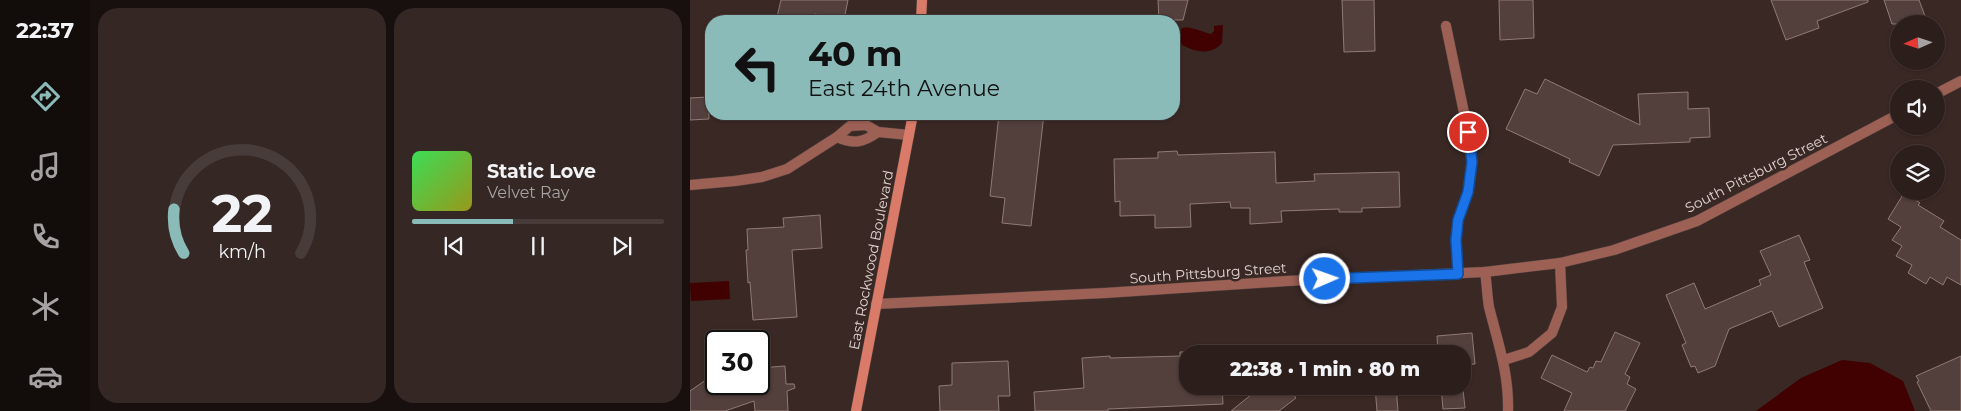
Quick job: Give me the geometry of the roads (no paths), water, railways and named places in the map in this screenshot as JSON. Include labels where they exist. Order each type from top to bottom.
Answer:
[{"type":"street","points":[[921,15],[922,0]]},
{"type":"street","points":[[1446,26],[1468,132],[1472,162],[1468,192],[1458,220],[1456,240],[1458,274]]},
{"type":"street","points":[[1945,89],[1961,81]]},
{"type":"street","name":"South Pittsburg Street","points":[[876,304],[1105,293],[1287,281],[1458,274],[1560,263],[1614,250],[1697,221],[1890,119]]},
{"type":"street","name":"East Rockwood Boulevard","points":[[856,411],[912,120]]},
{"type":"street","points":[[690,185],[735,181],[787,169],[838,137],[850,126],[866,125],[878,132],[909,135]]},
{"type":"street","points":[[838,137],[848,142],[867,140],[878,132]]},
{"type":"street","points":[[1504,360],[1529,352],[1552,333],[1562,307],[1560,263]]},
{"type":"street","points":[[1485,272],[1489,305],[1504,360],[1508,386],[1508,411]]}]
